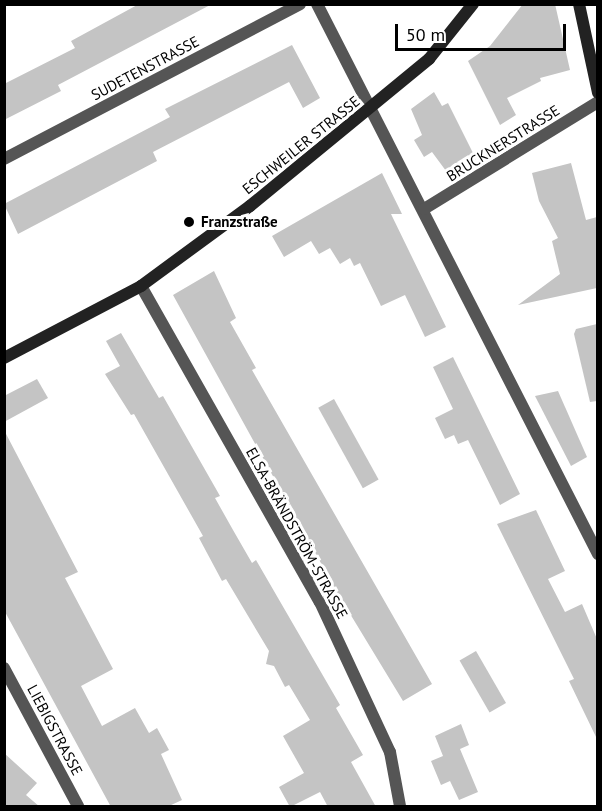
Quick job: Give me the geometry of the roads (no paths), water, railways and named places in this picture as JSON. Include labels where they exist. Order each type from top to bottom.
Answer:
[{"type":"street","name":"SUDETENSTRASSE","points":[[4,159],[300,4]]},
{"type":"street","points":[[317,4],[424,208],[597,554]]},
{"type":"street","name":"ESCHWEILER STRASSE","points":[[4,358],[141,286],[250,206],[429,59],[472,4]]},
{"type":"street","points":[[579,4],[597,93]]},
{"type":"street","name":"BRUCKNERSTRASSE","points":[[424,208],[597,102]]},
{"type":"street","name":"ELSA-BRÄNDSTRÖM-STRASSE","points":[[141,286],[320,602],[390,752],[400,807]]},
{"type":"street","name":"LIEBIGSTRASSE","points":[[4,668],[78,807]]},
{"type":"place","name":"Franzstraße","points":[[189,222]]}]
